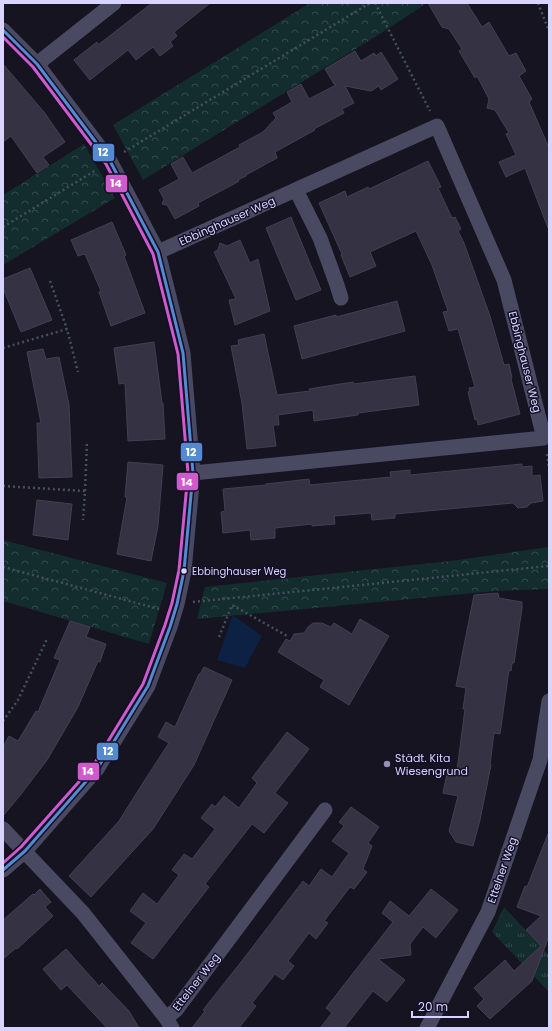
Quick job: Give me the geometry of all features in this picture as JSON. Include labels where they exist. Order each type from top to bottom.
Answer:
[{"type":"street","points":[[37,64],[114,3]]},
{"type":"street","points":[[3,30],[37,64],[110,161],[158,252],[183,353],[193,473],[184,571],[175,609],[148,686],[97,769],[25,851],[3,870]]},
{"type":"street","name":"Ebbinghauser Weg","points":[[158,252],[437,126],[504,280],[544,438],[193,473]]},
{"type":"street","points":[[296,190],[320,238],[341,298]]},
{"type":"street","name":"Ettelner Weg","points":[[427,1028],[488,912],[540,760],[549,701]]},
{"type":"street","name":"Ettelner Weg","points":[[3,829],[83,912],[169,1023],[176,1010],[325,810]]},
{"type":"path","points":[[3,228],[370,3]]},
{"type":"path","points":[[375,3],[437,126]]},
{"type":"path","points":[[538,3],[549,31]]},
{"type":"path","points":[[50,280],[67,329],[78,372]]},
{"type":"path","points":[[3,348],[67,329]]},
{"type":"path","points":[[83,520],[87,442]]},
{"type":"path","points":[[3,486],[85,491]]},
{"type":"path","points":[[3,567],[175,609],[232,598],[549,566]]},
{"type":"path","points":[[219,637],[232,605],[232,598]]},
{"type":"path","points":[[232,605],[289,637]]},
{"type":"path","points":[[3,721],[18,700],[46,639]]},
{"type":"green space","points":[[310,3],[427,3],[383,32],[143,180],[113,125]]},
{"type":"green space","points":[[84,144],[115,198],[3,265],[3,195]]},
{"type":"green space","points":[[3,540],[167,583],[149,644],[3,601]]},
{"type":"green space","points":[[549,547],[549,589],[496,591],[197,619],[205,587],[451,561]]},
{"type":"green space","points":[[504,907],[549,955],[549,992],[492,932]]},
{"type":"water","points":[[233,615],[262,636],[245,668],[217,660]]},
{"type":"building","points":[[152,3],[210,3],[174,32],[177,36],[170,42],[173,46],[160,56],[153,47],[136,60],[128,50],[90,80],[74,60],[97,42],[98,45]]},
{"type":"building","points":[[428,3],[467,3],[482,27],[489,22],[509,56],[516,53],[526,71],[519,76],[532,99],[529,102],[549,148],[549,228],[525,168],[506,177],[499,162],[516,155],[506,134],[509,133],[495,110],[487,108],[489,99],[477,76],[475,78],[459,51],[462,49],[449,29],[442,27]]},
{"type":"building","points":[[355,51],[361,61],[374,53],[376,56],[381,52],[398,79],[381,90],[379,86],[371,91],[345,86],[354,103],[342,109],[344,113],[275,152],[277,158],[246,175],[234,184],[198,203],[199,206],[175,219],[167,205],[162,204],[164,199],[159,190],[179,179],[171,164],[183,157],[192,173],[240,147],[239,145],[263,132],[276,118],[273,113],[292,102],[287,92],[301,84],[309,99],[336,85],[325,69]]},
{"type":"building","points":[[3,64],[44,112],[65,142],[43,157],[49,165],[37,173],[11,136],[3,142]]},
{"type":"building","points":[[428,161],[441,187],[438,188],[452,218],[455,217],[461,229],[458,231],[464,243],[490,316],[504,365],[509,364],[511,379],[520,414],[478,425],[477,419],[475,420],[468,392],[470,391],[469,388],[475,387],[458,329],[449,331],[443,312],[448,311],[432,265],[416,231],[370,252],[376,266],[350,277],[341,255],[342,254],[319,203],[345,191],[347,197],[368,187],[369,189]]},
{"type":"building","points":[[291,217],[321,290],[296,300],[266,228]]},
{"type":"building","points":[[112,222],[126,255],[124,256],[145,313],[111,326],[99,292],[101,291],[85,254],[78,256],[71,240]]},
{"type":"building","points":[[240,240],[250,263],[258,259],[270,311],[235,325],[229,300],[236,299],[214,252],[218,250],[220,243],[227,246]]},
{"type":"building","points":[[30,268],[52,320],[21,332],[3,288],[3,279]]},
{"type":"building","points":[[397,301],[405,331],[302,359],[294,326]]},
{"type":"building","points":[[264,334],[277,395],[310,391],[309,389],[353,382],[354,384],[415,376],[419,405],[358,413],[358,415],[314,421],[313,410],[278,415],[279,425],[273,425],[276,446],[247,449],[242,403],[231,346],[239,345],[238,340]]},
{"type":"building","points":[[154,342],[163,403],[165,439],[128,441],[125,383],[119,384],[114,348]]},
{"type":"building","points":[[43,349],[46,359],[59,357],[69,405],[72,477],[39,478],[37,423],[41,423],[27,352]]},
{"type":"building","points":[[128,462],[163,465],[158,526],[151,561],[117,554],[127,497],[125,497]]},
{"type":"building","points":[[522,464],[522,467],[532,466],[532,476],[540,475],[543,501],[531,503],[527,507],[518,508],[513,503],[395,514],[395,518],[372,520],[371,513],[334,516],[335,524],[312,526],[312,524],[275,528],[275,538],[251,540],[250,530],[223,533],[221,512],[225,511],[223,489],[309,479],[310,485],[391,477],[390,472],[410,470],[410,475]]},
{"type":"building","points":[[37,500],[72,504],[68,540],[33,535]]},
{"type":"building","points":[[498,593],[499,598],[522,602],[522,608],[514,663],[512,663],[511,671],[509,670],[500,734],[494,733],[491,765],[473,846],[456,842],[449,831],[458,796],[443,793],[448,769],[457,770],[465,709],[463,709],[466,688],[456,686],[474,595]]},
{"type":"building","points":[[360,619],[389,636],[349,705],[320,687],[324,680],[278,652],[286,639],[290,641],[294,634],[304,633],[313,623],[322,623],[331,627],[334,623],[352,634]]},
{"type":"building","points":[[70,621],[90,627],[86,637],[106,644],[100,662],[98,661],[78,707],[47,760],[3,816],[3,747],[9,736],[18,741],[36,711],[38,712],[60,660],[54,658]]},
{"type":"building","points":[[204,667],[232,680],[194,765],[153,829],[91,897],[69,876],[119,821],[169,743],[158,737],[166,722],[175,727],[199,674]]},
{"type":"building","points":[[287,732],[309,749],[275,793],[288,803],[264,833],[252,824],[205,884],[209,887],[153,959],[131,943],[146,923],[130,911],[143,893],[157,904],[179,875],[172,870],[184,854],[192,859],[215,829],[201,818],[212,804],[215,807],[224,796],[239,808],[257,783],[252,778]]},
{"type":"building","points":[[351,807],[379,827],[368,843],[372,846],[363,869],[367,872],[354,889],[350,887],[324,921],[328,923],[316,939],[309,933],[288,961],[294,966],[283,980],[275,974],[252,1003],[256,1006],[239,1028],[192,1028],[205,1011],[203,1010],[303,881],[309,886],[321,869],[332,877],[349,853],[332,841],[344,826],[339,822]]},
{"type":"building","points":[[548,834],[549,936],[532,981],[490,1019],[477,1006],[484,999],[474,988],[505,960],[514,971],[541,946],[526,930],[541,916],[517,907],[525,886],[527,887]]},
{"type":"building","points":[[40,889],[51,902],[45,907],[53,916],[17,949],[16,948],[3,959],[3,920]]},
{"type":"building","points":[[431,889],[458,910],[436,938],[423,927],[410,944],[411,955],[378,959],[405,980],[387,1002],[373,991],[344,1028],[320,1028],[332,1013],[326,1008],[393,922],[382,913],[390,901],[409,916]]},
{"type":"building","points":[[66,949],[99,986],[102,983],[129,1011],[139,1028],[107,1028],[67,985],[61,990],[43,969]]},
{"type":"transit line","name":"12","points":[[3,30],[37,64],[110,161],[158,252],[183,353],[193,473],[184,571],[177,604],[170,627],[148,686],[97,769],[25,851],[3,870]]},
{"type":"transit line","name":"14","points":[[3,37],[33,67],[106,164],[153,254],[178,354],[188,473],[179,570],[172,603],[143,684],[93,766],[21,847],[3,863]]},
{"type":"place","name":"Ebbinghauser Weg","points":[[184,571]]},
{"type":"place","name":"Städt. Kita Wiesengrund","points":[[387,764]]}]
